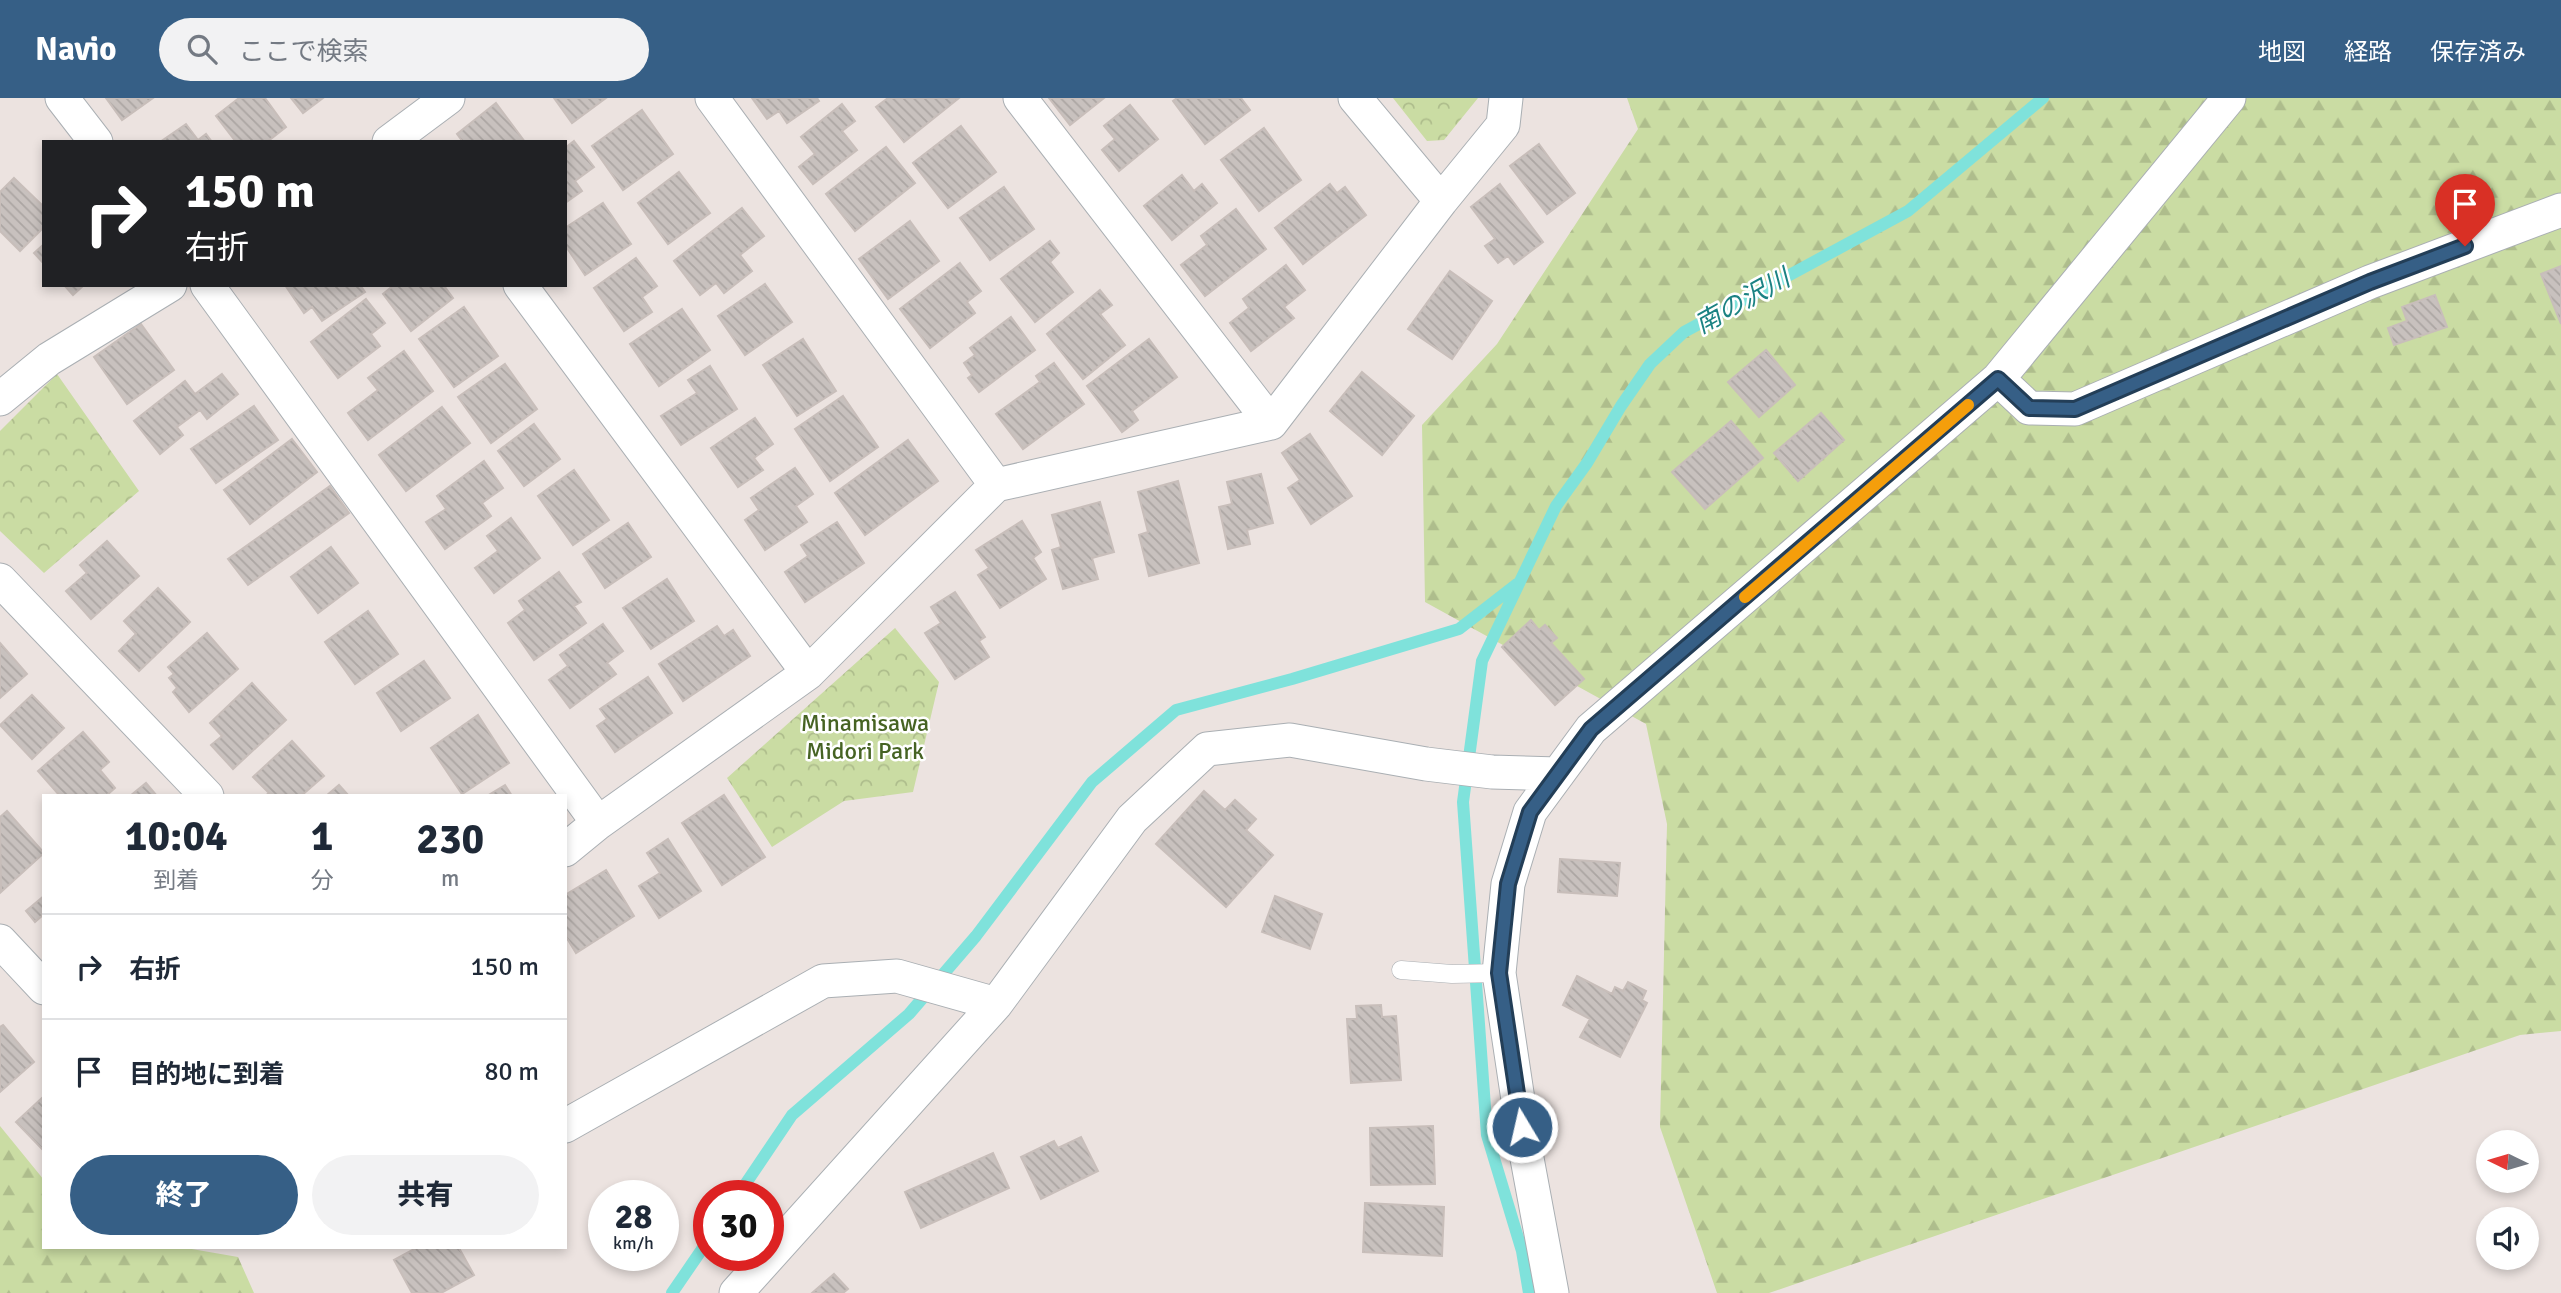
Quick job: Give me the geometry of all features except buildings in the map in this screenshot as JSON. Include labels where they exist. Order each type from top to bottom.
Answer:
[{"type":"street","points":[[62,98],[94,140]]},
{"type":"street","points":[[403,138],[448,98]]},
{"type":"street","points":[[712,98],[996,485]]},
{"type":"street","points":[[1020,98],[1271,424]]},
{"type":"street","points":[[1355,98],[1441,201]]},
{"type":"street","points":[[567,848],[598,823],[808,673],[996,485],[1271,424],[1441,201],[1503,125],[1506,98]]},
{"type":"street","points":[[1552,1293],[1490,973],[1508,884],[1530,812],[1591,729],[1998,379],[2229,98]]},
{"type":"street","points":[[1998,379],[2029,408],[2075,409],[2370,282],[2561,210]]},
{"type":"street","points":[[0,399],[49,359],[167,287]]},
{"type":"street","points":[[208,287],[598,823]]},
{"type":"street","points":[[521,287],[808,673]]},
{"type":"street","points":[[0,580],[205,794]]},
{"type":"street","points":[[736,1293],[996,1004],[1132,819],[1207,749],[1290,740],[1426,764],[1492,772],[1558,774]]},
{"type":"street","points":[[0,941],[42,986]]},
{"type":"street","points":[[567,1125],[823,981],[897,975],[996,1004]]},
{"type":"lane","points":[[1401,970],[1452,974],[1490,973]]},
{"type":"green space","points":[[1393,98],[1478,98],[1444,140],[1427,141]]},
{"type":"green space","points":[[1627,98],[2561,98],[2561,1031],[2520,1035],[1769,1293],[1717,1293],[1660,1127],[1667,824],[1646,724],[1425,602],[1422,425],[1497,344],[1638,129]]},
{"type":"green space","points":[[57,374],[139,491],[44,573],[0,531],[0,431]]},
{"type":"green space","name":"Minamisawa Midori Park","points":[[895,628],[939,682],[913,792],[844,801],[772,847],[727,778]]},
{"type":"green space","points":[[0,1126],[42,1178],[42,1249],[192,1249],[238,1257],[254,1293],[0,1293]]},
{"type":"waterway","name":"南の沢川","points":[[1529,1293],[1522,1251],[1487,1135],[1463,802],[1482,661],[1556,506],[1587,463],[1650,364],[1684,332],[1908,211],[2043,98]]},
{"type":"waterway","points":[[748,1180],[792,1115],[909,1014],[976,936],[1092,782],[1176,710],[1292,679],[1459,629],[1517,584]]},
{"type":"waterway","points":[[672,1293],[693,1262]]},
{"type":"slow traffic","points":[[1745,597],[1968,405]]},
{"type":"route","points":[[1522,1127],[1499,973],[1508,884],[1530,812],[1591,729],[1998,379],[2029,408],[2075,409],[2370,282],[2465,246]]}]
